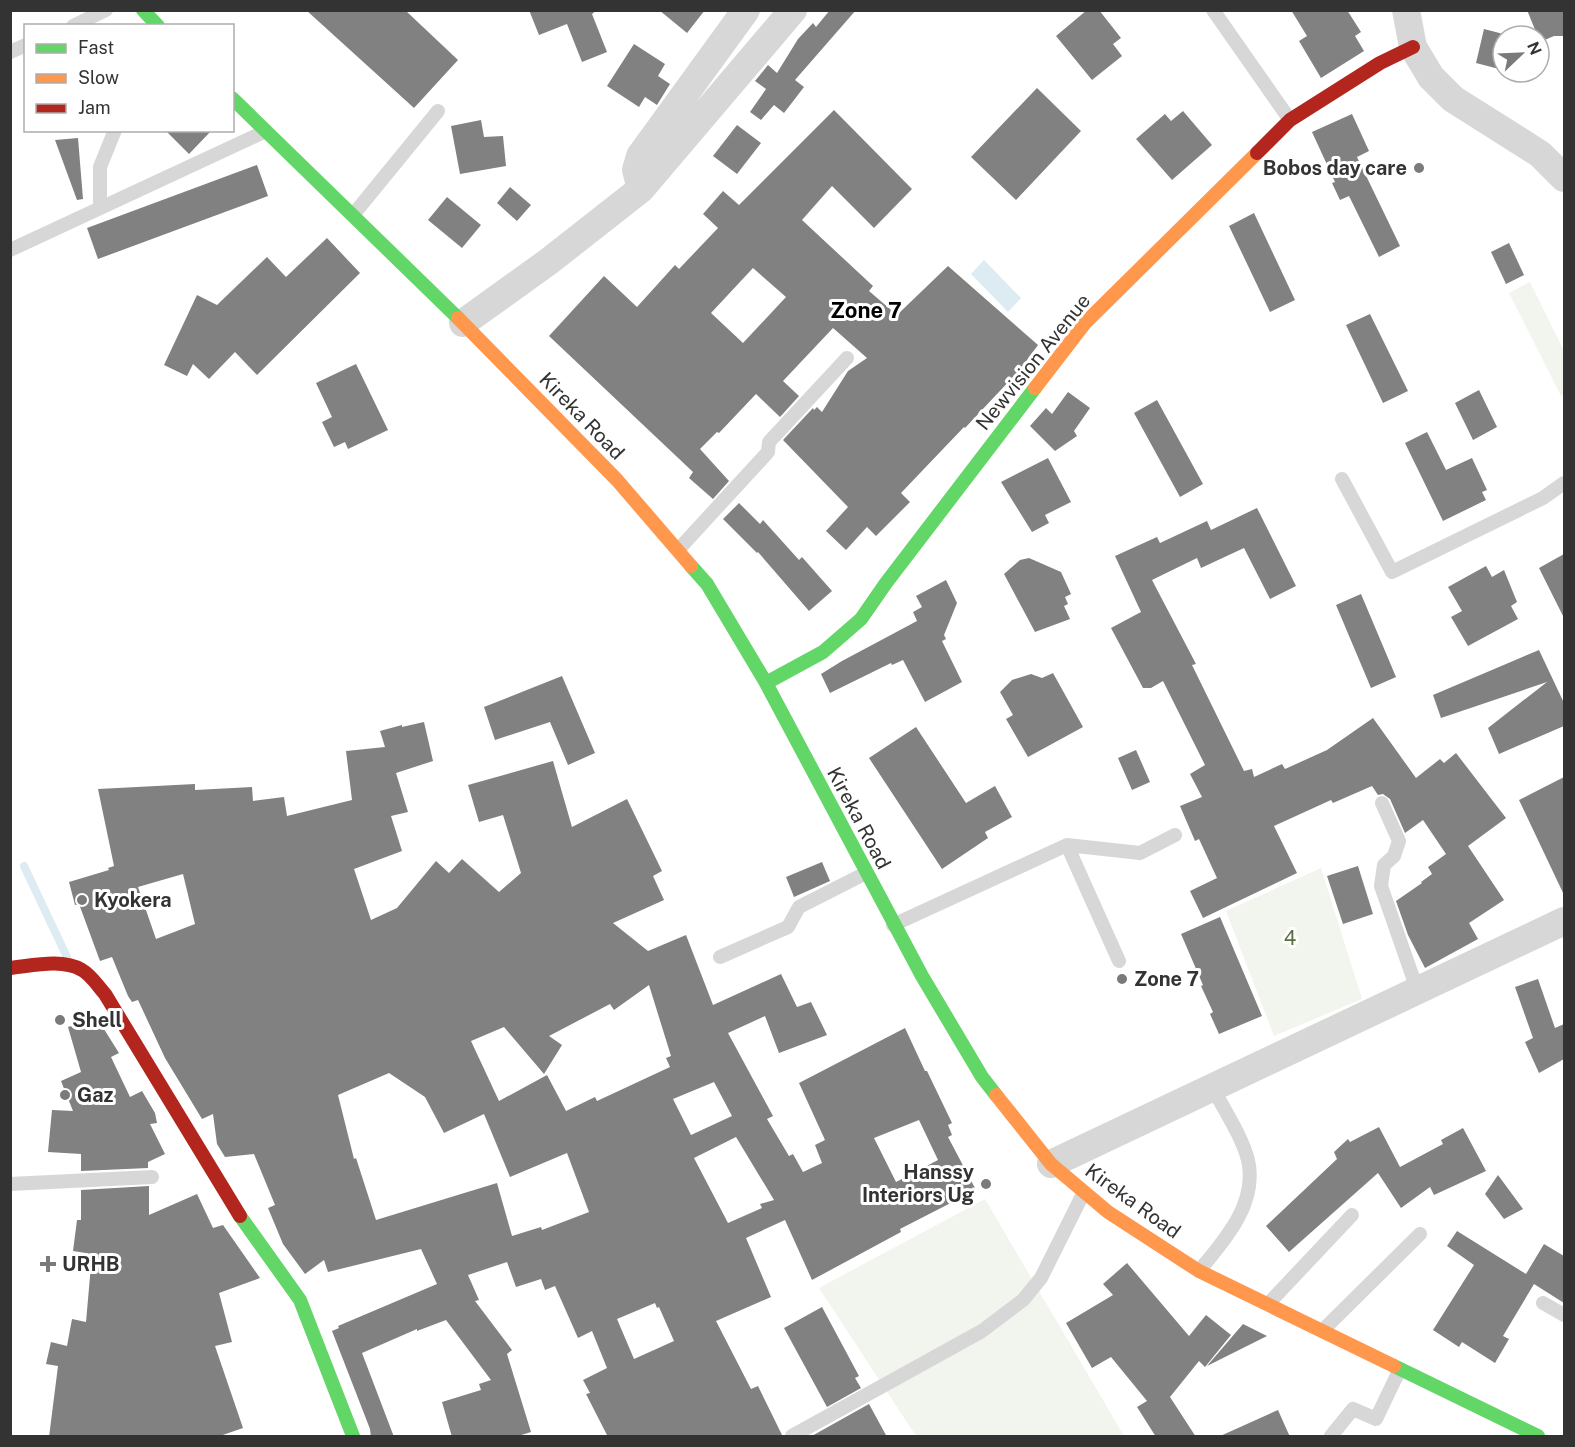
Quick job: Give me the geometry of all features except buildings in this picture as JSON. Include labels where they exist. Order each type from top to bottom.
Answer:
[{"type":"main road","points":[[143,10],[156,24]]},
{"type":"main road","name":"Newvision Avenue","points":[[766,682],[823,652],[861,619],[1085,323],[1290,120],[1380,63],[1413,47]]},
{"type":"main road","name":"Kireka Road","points":[[234,100],[463,323],[617,480],[707,584],[766,682],[893,925],[982,1077],[1051,1164],[1108,1212],[1199,1271],[1538,1437]]},
{"type":"main road","points":[[10,968],[72,966],[81,970],[105,994],[234,1208],[300,1300],[353,1437]]},
{"type":"street","points":[[641,189],[636,170],[640,156],[746,10]]},
{"type":"street","points":[[463,323],[549,262],[641,189],[793,10]]},
{"type":"street","points":[[1406,10],[1413,47],[1431,77],[1453,99],[1540,154],[1564,178]]},
{"type":"street","points":[[724,41],[750,61]]},
{"type":"street","points":[[1051,1164],[1564,921]]},
{"type":"lane","points":[[1213,10],[1290,120]]},
{"type":"lane","points":[[77,24],[100,12]]},
{"type":"lane","points":[[10,52],[24,46]]},
{"type":"lane","points":[[352,215],[438,111]]},
{"type":"lane","points":[[10,250],[266,131]]},
{"type":"lane","points":[[100,208],[100,167],[113,132]]},
{"type":"lane","points":[[678,550],[768,452],[769,442],[847,358]]},
{"type":"lane","points":[[1342,479],[1392,572],[1543,498],[1564,483]]},
{"type":"lane","points":[[1382,804],[1399,842],[1394,855],[1384,866],[1382,886],[1418,992]]},
{"type":"lane","points":[[893,925],[1067,845],[1140,853],[1175,835]]},
{"type":"lane","points":[[1067,845],[1119,961]]},
{"type":"lane","points":[[720,957],[788,927],[799,907],[866,873]]},
{"type":"lane","points":[[1199,1271],[1233,1230],[1249,1189],[1248,1160],[1213,1088]]},
{"type":"lane","points":[[10,1184],[152,1177]]},
{"type":"lane","points":[[792,1437],[982,1331],[1023,1300],[1041,1278],[1084,1192]]},
{"type":"lane","points":[[1268,1304],[1352,1215]]},
{"type":"lane","points":[[1322,1331],[1420,1234]]},
{"type":"lane","points":[[1543,1303],[1564,1315]]},
{"type":"lane","points":[[1331,1437],[1353,1409],[1376,1419],[1401,1369]]},
{"type":"green space","points":[[1530,282],[1564,351],[1564,394],[1561,396],[1509,293]]},
{"type":"green space","name":"4","points":[[1321,868],[1362,999],[1274,1036],[1226,911]]},
{"type":"green space","points":[[985,1199],[1124,1436],[916,1436],[819,1288]]},
{"type":"shaded area","points":[[984,260],[1021,298],[1008,312],[971,274]]},
{"type":"waterway","points":[[24,866],[67,957]]},
{"type":"traffic: fast","points":[[143,10],[156,24]]},
{"type":"traffic: fast","points":[[234,100],[458,318]]},
{"type":"traffic: fast","points":[[766,683],[823,652],[861,619],[1035,388]]},
{"type":"traffic: fast","points":[[691,566],[707,584],[766,683],[922,976],[982,1077],[996,1095]]},
{"type":"traffic: fast","points":[[240,1216],[300,1300],[353,1436]]},
{"type":"traffic: fast","points":[[1394,1366],[1538,1436]]},
{"type":"traffic: slow","points":[[1035,388],[1085,323],[1257,153]]},
{"type":"traffic: slow","points":[[458,318],[617,480],[691,566]]},
{"type":"traffic: slow","points":[[996,1095],[1051,1164],[1108,1212],[1199,1271],[1394,1366]]},
{"type":"traffic: jam","points":[[1257,153],[1290,120],[1380,63],[1413,47]]},
{"type":"traffic: jam","points":[[10,968],[65,964],[82,970],[91,978],[105,994],[240,1216]]},
{"type":"place","name":"Bobos day care","points":[[1419,168]]},
{"type":"place","name":"Kyokera","points":[[82,900]]},
{"type":"place","name":"Zone 7","points":[[1122,979]]},
{"type":"place","name":"Shell","points":[[60,1020]]},
{"type":"place","name":"Gaz","points":[[65,1095]]},
{"type":"place","name":"Hanssy Interiors Ug","points":[[986,1184]]},
{"type":"place","name":"URHB","points":[[48,1264]]},
{"type":"district","name":"Zone 7","points":[[866,310]]}]
